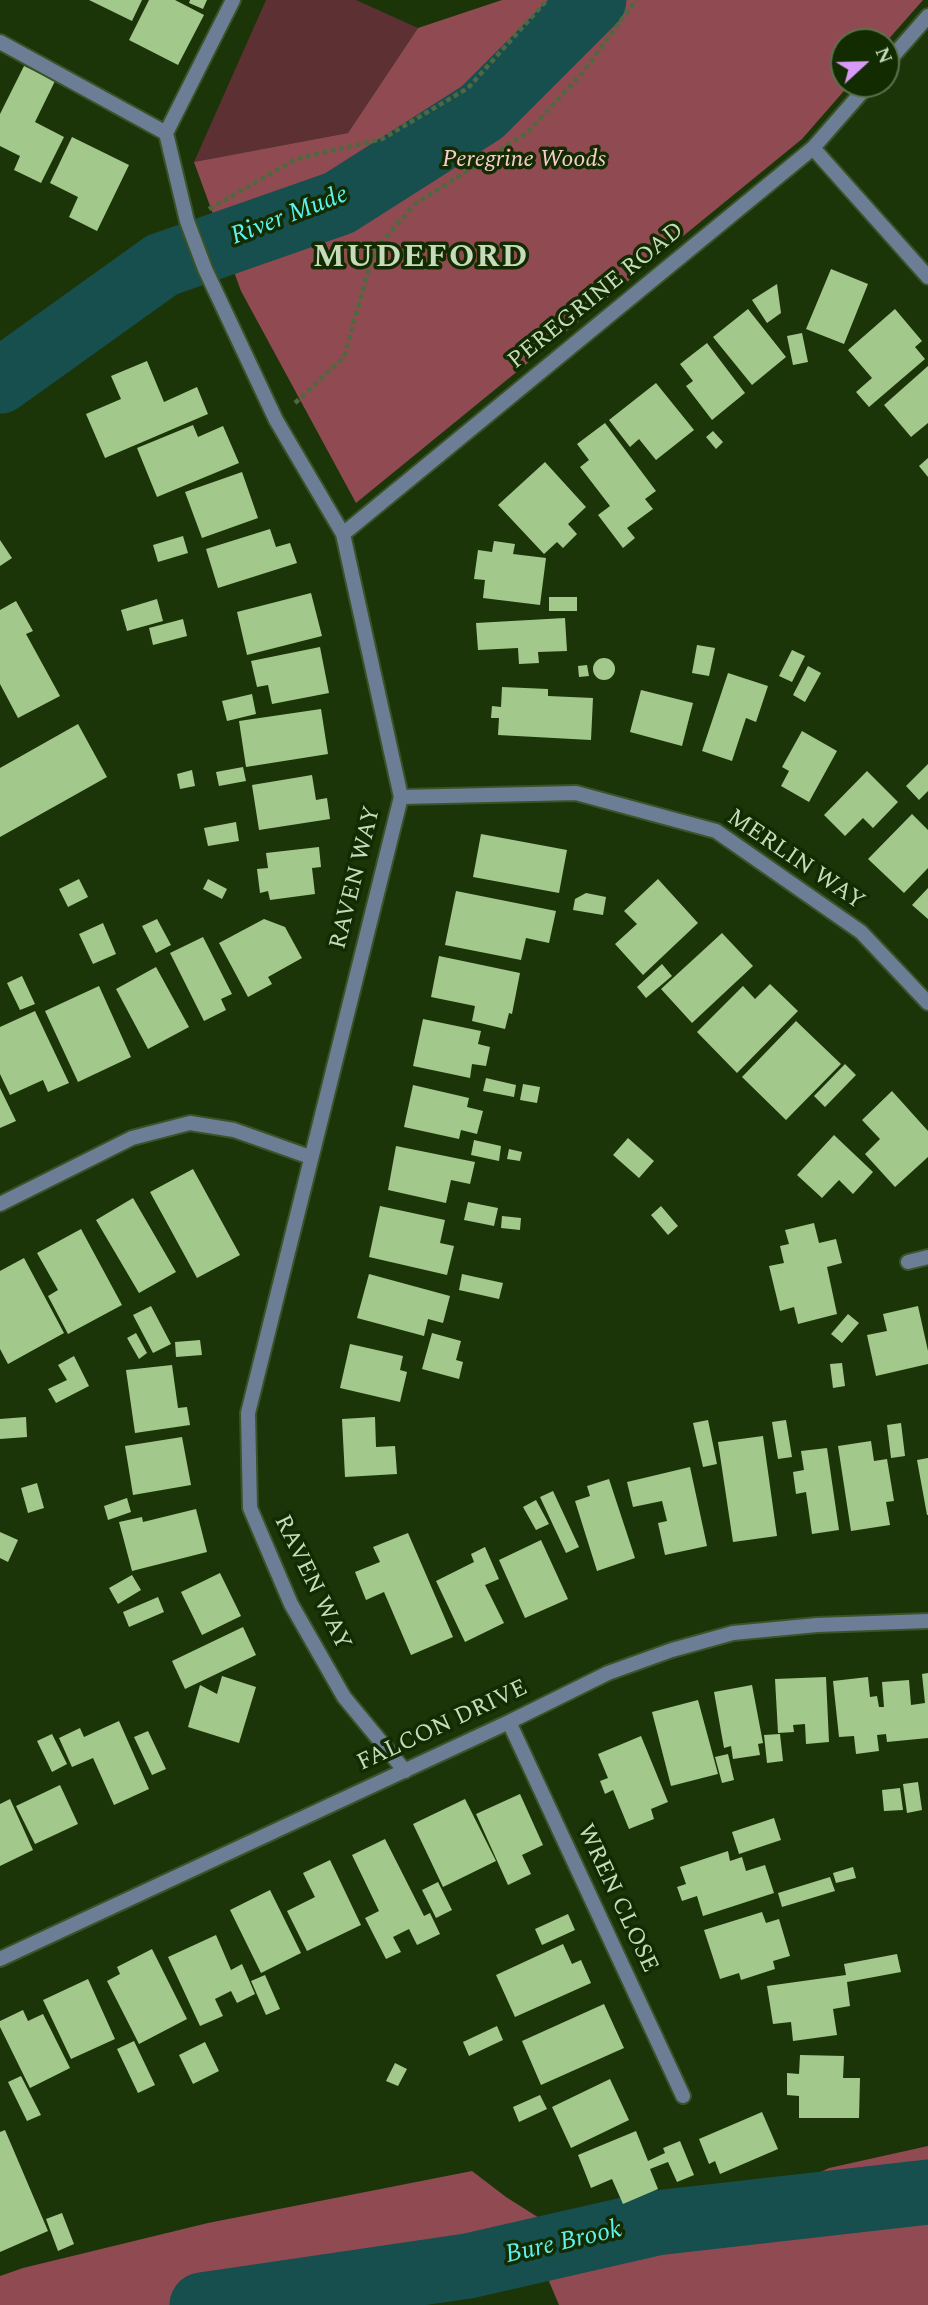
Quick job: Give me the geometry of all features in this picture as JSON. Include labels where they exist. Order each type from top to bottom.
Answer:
[{"type":"street","points":[[0,42],[166,133],[233,0]]},
{"type":"street","points":[[900,48],[928,16]]},
{"type":"street","name":"PEREGRINE ROAD","points":[[343,534],[813,148],[857,98]]},
{"type":"street","name":"RAVEN WAY","points":[[166,133],[188,226],[205,269],[276,420],[343,534],[401,797],[248,1413],[250,1507],[290,1604],[344,1697],[405,1771]]},
{"type":"street","points":[[813,148],[928,277]]},
{"type":"street","name":"MERLIN WAY","points":[[401,797],[576,793],[716,831],[861,932],[928,1003]]},
{"type":"street","points":[[0,1204],[132,1138],[190,1123],[234,1130],[310,1157]]},
{"type":"street","points":[[908,1262],[928,1257]]},
{"type":"street","name":"FALCON DRIVE","points":[[0,1959],[405,1771],[608,1673],[672,1650],[733,1633],[817,1625],[928,1621]]},
{"type":"street","name":"WREN CLOSE","points":[[509,1722],[682,2096]]},
{"type":"path","points":[[188,226],[296,159],[382,139],[468,88],[547,0]]},
{"type":"path","points":[[276,420],[344,357],[374,251],[415,204],[527,133],[584,71],[636,0]]},
{"type":"shaded area","points":[[266,0],[356,0],[418,28],[348,133],[194,162]]},
{"type":"green space","name":"Peregrine Woods","points":[[502,0],[923,0],[898,28],[830,28],[830,98],[838,98],[802,139],[356,503],[241,291],[194,162],[348,133],[418,28]]},
{"type":"green space","points":[[928,2146],[928,2305],[559,2305],[532,2241],[400,2263],[195,2305],[0,2305],[0,2276],[23,2268],[208,2223],[472,2171],[506,2197],[555,2228],[786,2189],[829,2168]]},
{"type":"building","points":[[89,0],[142,0],[132,21]]},
{"type":"building","points":[[149,0],[175,0],[204,15],[178,65],[129,40]]},
{"type":"building","points":[[190,0],[207,0],[203,9],[189,3]]},
{"type":"building","points":[[24,66],[55,81],[35,122],[64,137],[41,183],[14,170],[20,156],[0,146],[0,114]]},
{"type":"building","points":[[72,137],[129,165],[97,231],[69,217],[78,197],[50,183]]},
{"type":"building","points":[[831,269],[868,284],[844,344],[806,329]]},
{"type":"building","points":[[777,284],[781,313],[767,323],[752,300]]},
{"type":"building","points":[[748,309],[786,357],[752,385],[713,337]]},
{"type":"building","points":[[895,309],[922,341],[915,347],[925,359],[869,407],[856,392],[872,378],[848,350]]},
{"type":"building","points":[[802,333],[808,362],[793,365],[787,336]]},
{"type":"building","points":[[707,343],[745,393],[712,420],[686,386],[693,381],[680,364]]},
{"type":"building","points":[[147,361],[164,402],[197,387],[208,414],[105,458],[86,414],[121,399],[111,376]]},
{"type":"building","points":[[928,366],[928,423],[911,437],[884,405]]},
{"type":"building","points":[[656,383],[694,430],[656,460],[639,439],[630,447],[609,420]]},
{"type":"building","points":[[605,423],[656,491],[645,499],[653,509],[627,528],[635,538],[623,548],[598,515],[610,506],[580,467],[589,460],[577,444]]},
{"type":"building","points":[[193,425],[198,437],[223,426],[239,463],[157,497],[137,448]]},
{"type":"building","points":[[713,431],[723,442],[716,449],[706,437]]},
{"type":"building","points":[[928,458],[928,477],[919,466]]},
{"type":"building","points":[[545,462],[586,507],[568,524],[577,534],[563,548],[557,542],[544,554],[498,505]]},
{"type":"building","points":[[242,472],[258,518],[202,538],[185,492]]},
{"type":"building","points":[[270,529],[276,547],[290,543],[297,563],[218,588],[206,549]]},
{"type":"building","points":[[183,536],[188,553],[158,562],[153,545]]},
{"type":"building","points":[[0,540],[12,558],[0,566]]},
{"type":"building","points":[[494,541],[515,544],[513,554],[546,558],[540,605],[483,598],[485,580],[474,579],[478,550],[492,552]]},
{"type":"building","points":[[311,593],[322,636],[247,655],[237,612]]},
{"type":"building","points":[[549,597],[577,597],[577,611],[549,611]]},
{"type":"building","points":[[157,599],[163,621],[127,631],[121,610]]},
{"type":"building","points":[[16,601],[33,631],[26,634],[60,696],[18,718],[0,684],[0,610]]},
{"type":"building","points":[[565,618],[567,651],[538,652],[539,663],[519,664],[518,648],[478,650],[476,623]]},
{"type":"building","points":[[183,619],[187,636],[153,645],[149,628]]},
{"type":"building","points":[[697,645],[715,648],[709,676],[692,673]]},
{"type":"building","points":[[320,647],[329,693],[272,704],[268,685],[257,687],[251,661]]},
{"type":"building","points":[[792,650],[805,656],[792,682],[779,676]]},
{"type":"building","points":[[604,658],[612,661],[615,669],[612,677],[604,680],[596,677],[593,669],[596,661]]},
{"type":"building","points":[[587,665],[589,676],[579,677],[578,666]]},
{"type":"building","points":[[808,666],[821,673],[805,702],[793,695]]},
{"type":"building","points":[[728,673],[768,686],[756,722],[746,718],[732,761],[702,751]]},
{"type":"building","points":[[502,687],[548,689],[548,696],[593,698],[591,740],[498,735],[499,718],[491,718],[492,706],[501,707]]},
{"type":"building","points":[[641,690],[693,703],[682,746],[630,732]]},
{"type":"building","points":[[252,694],[256,714],[227,721],[222,701]]},
{"type":"building","points":[[321,709],[328,754],[246,767],[239,721]]},
{"type":"building","points":[[78,724],[107,777],[0,837],[0,768]]},
{"type":"building","points":[[802,731],[837,751],[809,802],[781,786],[789,771],[782,767]]},
{"type":"building","points":[[928,764],[928,791],[919,800],[906,786]]},
{"type":"building","points":[[243,767],[246,781],[219,786],[216,772]]},
{"type":"building","points":[[192,770],[195,786],[180,789],[177,774]]},
{"type":"building","points":[[867,771],[898,802],[873,828],[863,818],[845,836],[824,815]]},
{"type":"building","points":[[312,775],[316,800],[327,798],[330,819],[259,830],[252,785]]},
{"type":"building","points":[[912,814],[928,830],[928,868],[904,893],[868,859]]},
{"type":"building","points":[[236,822],[239,841],[208,846],[204,828]]},
{"type":"building","points":[[481,834],[567,850],[559,893],[473,877]]},
{"type":"building","points":[[319,847],[321,867],[312,868],[315,894],[270,900],[268,891],[260,893],[257,869],[268,868],[266,853]]},
{"type":"building","points":[[79,879],[88,897],[68,907],[59,889]]},
{"type":"building","points":[[208,879],[227,889],[222,899],[203,889]]},
{"type":"building","points":[[658,879],[698,923],[643,975],[615,944],[637,924],[624,911]]},
{"type":"building","points":[[928,888],[928,919],[912,905]]},
{"type":"building","points":[[456,891],[556,911],[549,943],[526,938],[521,960],[445,945]]},
{"type":"building","points":[[586,893],[606,897],[603,915],[573,910],[575,899]]},
{"type":"building","points":[[157,919],[171,945],[156,953],[142,926]]},
{"type":"building","points":[[264,919],[285,927],[302,958],[268,977],[272,984],[248,997],[219,943]]},
{"type":"building","points":[[103,923],[116,954],[93,964],[79,934]]},
{"type":"building","points":[[722,933],[753,966],[692,1023],[661,989]]},
{"type":"building","points":[[203,937],[232,994],[221,999],[226,1010],[204,1021],[170,953]]},
{"type":"building","points":[[439,956],[520,973],[512,1014],[509,1013],[505,1029],[472,1021],[475,1006],[431,997]]},
{"type":"building","points":[[662,964],[672,976],[646,998],[637,987]]},
{"type":"building","points":[[156,967],[189,1027],[148,1049],[116,989]]},
{"type":"building","points":[[22,976],[35,1004],[20,1010],[7,983]]},
{"type":"building","points":[[770,984],[798,1011],[737,1073],[697,1032],[743,986],[755,999]]},
{"type":"building","points":[[99,986],[131,1057],[78,1082],[45,1011]]},
{"type":"building","points":[[35,1011],[69,1083],[48,1092],[43,1080],[10,1095],[0,1074],[0,1027]]},
{"type":"building","points":[[423,1019],[481,1031],[478,1044],[490,1047],[486,1066],[472,1064],[470,1078],[413,1066]]},
{"type":"building","points":[[796,1021],[841,1064],[786,1120],[742,1077]]},
{"type":"building","points":[[845,1064],[856,1075],[825,1107],[814,1096]]},
{"type":"building","points":[[486,1078],[516,1085],[514,1097],[483,1091]]},
{"type":"building","points":[[523,1084],[540,1087],[537,1103],[520,1100]]},
{"type":"building","points":[[413,1085],[469,1098],[467,1107],[483,1111],[477,1134],[461,1130],[459,1139],[404,1127]]},
{"type":"building","points":[[0,1088],[16,1121],[0,1128]]},
{"type":"building","points":[[892,1091],[928,1131],[928,1157],[895,1187],[865,1154],[880,1139],[862,1120]]},
{"type":"building","points":[[834,1135],[873,1172],[853,1194],[839,1180],[822,1198],[797,1175]]},
{"type":"building","points":[[628,1138],[654,1161],[639,1178],[613,1155]]},
{"type":"building","points":[[474,1140],[501,1146],[499,1161],[471,1155]]},
{"type":"building","points":[[396,1146],[475,1162],[470,1184],[451,1180],[446,1203],[388,1190]]},
{"type":"building","points":[[509,1149],[522,1152],[520,1161],[507,1159]]},
{"type":"building","points":[[193,1169],[240,1255],[197,1278],[150,1192]]},
{"type":"building","points":[[133,1198],[176,1272],[139,1293],[96,1220]]},
{"type":"building","points":[[468,1202],[498,1208],[494,1226],[464,1220]]},
{"type":"building","points":[[380,1206],[445,1220],[440,1243],[454,1246],[447,1275],[369,1257]]},
{"type":"building","points":[[661,1206],[678,1226],[668,1235],[651,1215]]},
{"type":"building","points":[[502,1216],[521,1218],[520,1230],[501,1228]]},
{"type":"building","points":[[814,1223],[819,1243],[836,1239],[842,1263],[827,1267],[837,1314],[798,1324],[794,1307],[780,1311],[769,1266],[784,1263],[780,1246],[789,1244],[785,1230]]},
{"type":"building","points":[[81,1229],[122,1305],[68,1334],[48,1296],[58,1290],[37,1253]]},
{"type":"building","points":[[24,1258],[64,1333],[8,1364],[0,1349],[0,1271]]},
{"type":"building","points":[[369,1274],[450,1296],[443,1323],[428,1319],[424,1336],[357,1318]]},
{"type":"building","points":[[462,1274],[503,1283],[499,1299],[459,1290]]},
{"type":"building","points":[[151,1306],[171,1344],[153,1353],[133,1315]]},
{"type":"building","points":[[918,1306],[928,1351],[928,1364],[876,1376],[867,1335],[887,1331],[883,1314]]},
{"type":"building","points":[[848,1314],[859,1323],[842,1343],[831,1334]]},
{"type":"building","points":[[136,1333],[147,1353],[139,1359],[127,1338]]},
{"type":"building","points":[[432,1333],[461,1341],[456,1360],[463,1362],[459,1379],[422,1369]]},
{"type":"building","points":[[200,1340],[202,1355],[176,1357],[175,1342]]},
{"type":"building","points":[[350,1344],[403,1356],[400,1370],[407,1372],[400,1402],[340,1388]]},
{"type":"building","points":[[74,1356],[89,1386],[56,1403],[48,1389],[67,1380],[58,1365]]},
{"type":"building","points":[[842,1363],[845,1386],[833,1388],[830,1364]]},
{"type":"building","points":[[172,1365],[178,1408],[187,1407],[190,1425],[135,1433],[126,1370]]},
{"type":"building","points":[[26,1417],[27,1437],[0,1439],[0,1419]]},
{"type":"building","points":[[375,1417],[376,1447],[395,1446],[397,1474],[345,1477],[342,1419]]},
{"type":"building","points":[[708,1420],[717,1464],[703,1467],[693,1423]]},
{"type":"building","points":[[786,1420],[792,1457],[778,1459],[772,1422]]},
{"type":"building","points":[[901,1423],[905,1456],[891,1458],[887,1425]]},
{"type":"building","points":[[763,1436],[777,1536],[733,1542],[718,1442]]},
{"type":"building","points":[[182,1437],[191,1485],[133,1495],[125,1446]]},
{"type":"building","points":[[871,1441],[874,1461],[887,1459],[894,1501],[886,1502],[890,1525],[851,1531],[838,1446]]},
{"type":"building","points":[[827,1448],[839,1530],[812,1534],[806,1492],[796,1494],[793,1472],[804,1470],[801,1451]]},
{"type":"building","points":[[928,1458],[928,1515],[927,1515],[917,1460]]},
{"type":"building","points":[[690,1467],[707,1546],[665,1555],[658,1523],[667,1521],[662,1501],[633,1507],[627,1482]]},
{"type":"building","points":[[609,1479],[635,1558],[597,1571],[575,1501],[590,1496],[587,1486]]},
{"type":"building","points":[[37,1483],[44,1508],[28,1513],[21,1488]]},
{"type":"building","points":[[553,1491],[579,1547],[566,1553],[540,1497]]},
{"type":"building","points":[[127,1498],[131,1512],[108,1520],[104,1506]]},
{"type":"building","points":[[536,1500],[549,1524],[536,1530],[523,1507]]},
{"type":"building","points":[[196,1509],[207,1552],[132,1571],[119,1522],[142,1517],[143,1522]]},
{"type":"building","points":[[0,1532],[18,1540],[8,1562],[0,1558]]},
{"type":"building","points":[[408,1533],[453,1637],[411,1655],[384,1592],[366,1600],[355,1572],[380,1562],[373,1547]]},
{"type":"building","points":[[541,1540],[568,1599],[525,1618],[499,1560]]},
{"type":"building","points":[[485,1547],[499,1579],[485,1585],[504,1623],[465,1642],[436,1581],[474,1562],[471,1554]]},
{"type":"building","points":[[220,1573],[241,1616],[202,1635],[181,1592]]},
{"type":"building","points":[[132,1575],[141,1590],[118,1604],[109,1588]]},
{"type":"building","points":[[158,1597],[164,1612],[129,1627],[123,1612]]},
{"type":"building","points":[[243,1627],[256,1655],[185,1689],[172,1661]]},
{"type":"building","points":[[928,1673],[928,1738],[887,1742],[886,1734],[877,1735],[879,1751],[856,1754],[854,1736],[839,1737],[833,1681],[868,1677],[870,1697],[877,1696],[879,1707],[884,1707],[882,1682],[909,1680],[911,1705],[925,1703],[922,1674]]},
{"type":"building","points":[[222,1676],[256,1687],[239,1743],[188,1727],[200,1685],[217,1694]]},
{"type":"building","points":[[826,1677],[829,1742],[806,1744],[805,1724],[793,1725],[794,1732],[778,1733],[775,1679]]},
{"type":"building","points":[[752,1685],[763,1743],[758,1744],[760,1755],[733,1759],[731,1746],[724,1748],[714,1692]]},
{"type":"building","points":[[698,1700],[718,1774],[671,1786],[652,1712]]},
{"type":"building","points":[[119,1721],[149,1789],[114,1805],[93,1758],[72,1767],[59,1738],[80,1728],[84,1737]]},
{"type":"building","points":[[148,1731],[166,1769],[152,1775],[134,1737]]},
{"type":"building","points":[[52,1734],[67,1764],[52,1772],[37,1741]]},
{"type":"building","points":[[780,1734],[783,1761],[767,1763],[764,1735]]},
{"type":"building","points":[[641,1736],[668,1802],[651,1809],[654,1819],[629,1829],[613,1790],[605,1794],[600,1781],[608,1778],[598,1754]]},
{"type":"building","points":[[728,1754],[734,1780],[722,1783],[715,1757]]},
{"type":"building","points":[[918,1782],[922,1810],[907,1813],[903,1784]]},
{"type":"building","points":[[60,1785],[78,1824],[35,1844],[16,1806]]},
{"type":"building","points":[[900,1788],[903,1810],[884,1811],[882,1790]]},
{"type":"building","points":[[520,1794],[543,1845],[522,1855],[531,1874],[508,1885],[476,1814]]},
{"type":"building","points":[[10,1799],[33,1850],[0,1866],[0,1804]]},
{"type":"building","points":[[465,1799],[496,1861],[443,1887],[413,1824]]},
{"type":"building","points":[[774,1818],[781,1840],[739,1854],[732,1832]]},
{"type":"building","points":[[385,1839],[424,1916],[430,1913],[440,1934],[417,1945],[409,1929],[393,1937],[401,1952],[386,1959],[365,1918],[379,1911],[352,1855]]},
{"type":"building","points":[[728,1851],[730,1861],[742,1857],[746,1871],[765,1865],[774,1893],[703,1916],[697,1896],[682,1901],[677,1887],[686,1884],[680,1867]]},
{"type":"building","points":[[330,1860],[361,1925],[307,1951],[287,1911],[315,1897],[303,1873]]},
{"type":"building","points":[[853,1867],[856,1878],[836,1883],[833,1873]]},
{"type":"building","points":[[830,1877],[835,1891],[782,1907],[778,1893]]},
{"type":"building","points":[[438,1882],[452,1910],[436,1918],[422,1890]]},
{"type":"building","points":[[270,1890],[301,1953],[261,1973],[230,1910]]},
{"type":"building","points":[[762,1912],[766,1923],[779,1919],[790,1956],[773,1961],[775,1969],[741,1980],[739,1973],[720,1979],[704,1930]]},
{"type":"building","points":[[568,1914],[575,1930],[542,1945],[535,1929]]},
{"type":"building","points":[[216,1935],[231,1970],[242,1964],[255,1994],[237,2003],[231,1991],[215,1999],[223,2016],[200,2026],[168,1957]]},
{"type":"building","points":[[563,1944],[572,1964],[581,1960],[591,1983],[515,2017],[496,1975]]},
{"type":"building","points":[[152,1949],[187,2019],[139,2044],[107,1981],[120,1974],[117,1967]]},
{"type":"building","points":[[897,1954],[901,1972],[847,1982],[850,2006],[833,2009],[837,2035],[793,2041],[791,2022],[773,2024],[767,1986],[846,1975],[844,1964]]},
{"type":"building","points":[[265,1975],[280,2009],[266,2015],[251,1981]]},
{"type":"building","points":[[88,1979],[115,2039],[71,2059],[43,2000]]},
{"type":"building","points":[[604,2004],[624,2048],[541,2085],[522,2041]]},
{"type":"building","points":[[23,2010],[28,2021],[43,2014],[70,2068],[30,2088],[0,2027],[0,2021]]},
{"type":"building","points":[[497,2026],[503,2040],[469,2056],[463,2042]]},
{"type":"building","points":[[134,2041],[155,2085],[138,2093],[117,2049]]},
{"type":"building","points":[[205,2042],[219,2071],[193,2084],[179,2055]]},
{"type":"building","points":[[800,2055],[844,2056],[843,2078],[860,2078],[859,2118],[799,2118],[799,2096],[787,2095],[787,2073],[799,2074]]},
{"type":"building","points":[[395,2063],[407,2069],[398,2086],[386,2081]]},
{"type":"building","points":[[21,2076],[41,2115],[27,2121],[8,2082]]},
{"type":"building","points":[[610,2079],[629,2120],[571,2148],[552,2107]]},
{"type":"building","points":[[540,2095],[547,2109],[519,2122],[513,2107]]},
{"type":"building","points":[[762,2112],[778,2149],[720,2174],[715,2161],[709,2164],[699,2139]]},
{"type":"building","points":[[5,2130],[48,2231],[0,2252],[0,2132]]},
{"type":"building","points":[[636,2131],[648,2161],[665,2153],[663,2148],[680,2141],[694,2175],[677,2182],[668,2162],[650,2169],[658,2189],[623,2204],[612,2179],[591,2188],[578,2155]]},
{"type":"building","points":[[62,2213],[74,2244],[58,2251],[46,2219]]},
{"type":"waterway","name":"River Mude","points":[[0,381],[162,265],[339,203],[482,112],[594,0]]},
{"type":"waterway","name":"Bure Brook","points":[[202,2305],[468,2266],[656,2223],[928,2192]]},
{"type":"district","name":"MUDEFORD","points":[[421,260]]}]
